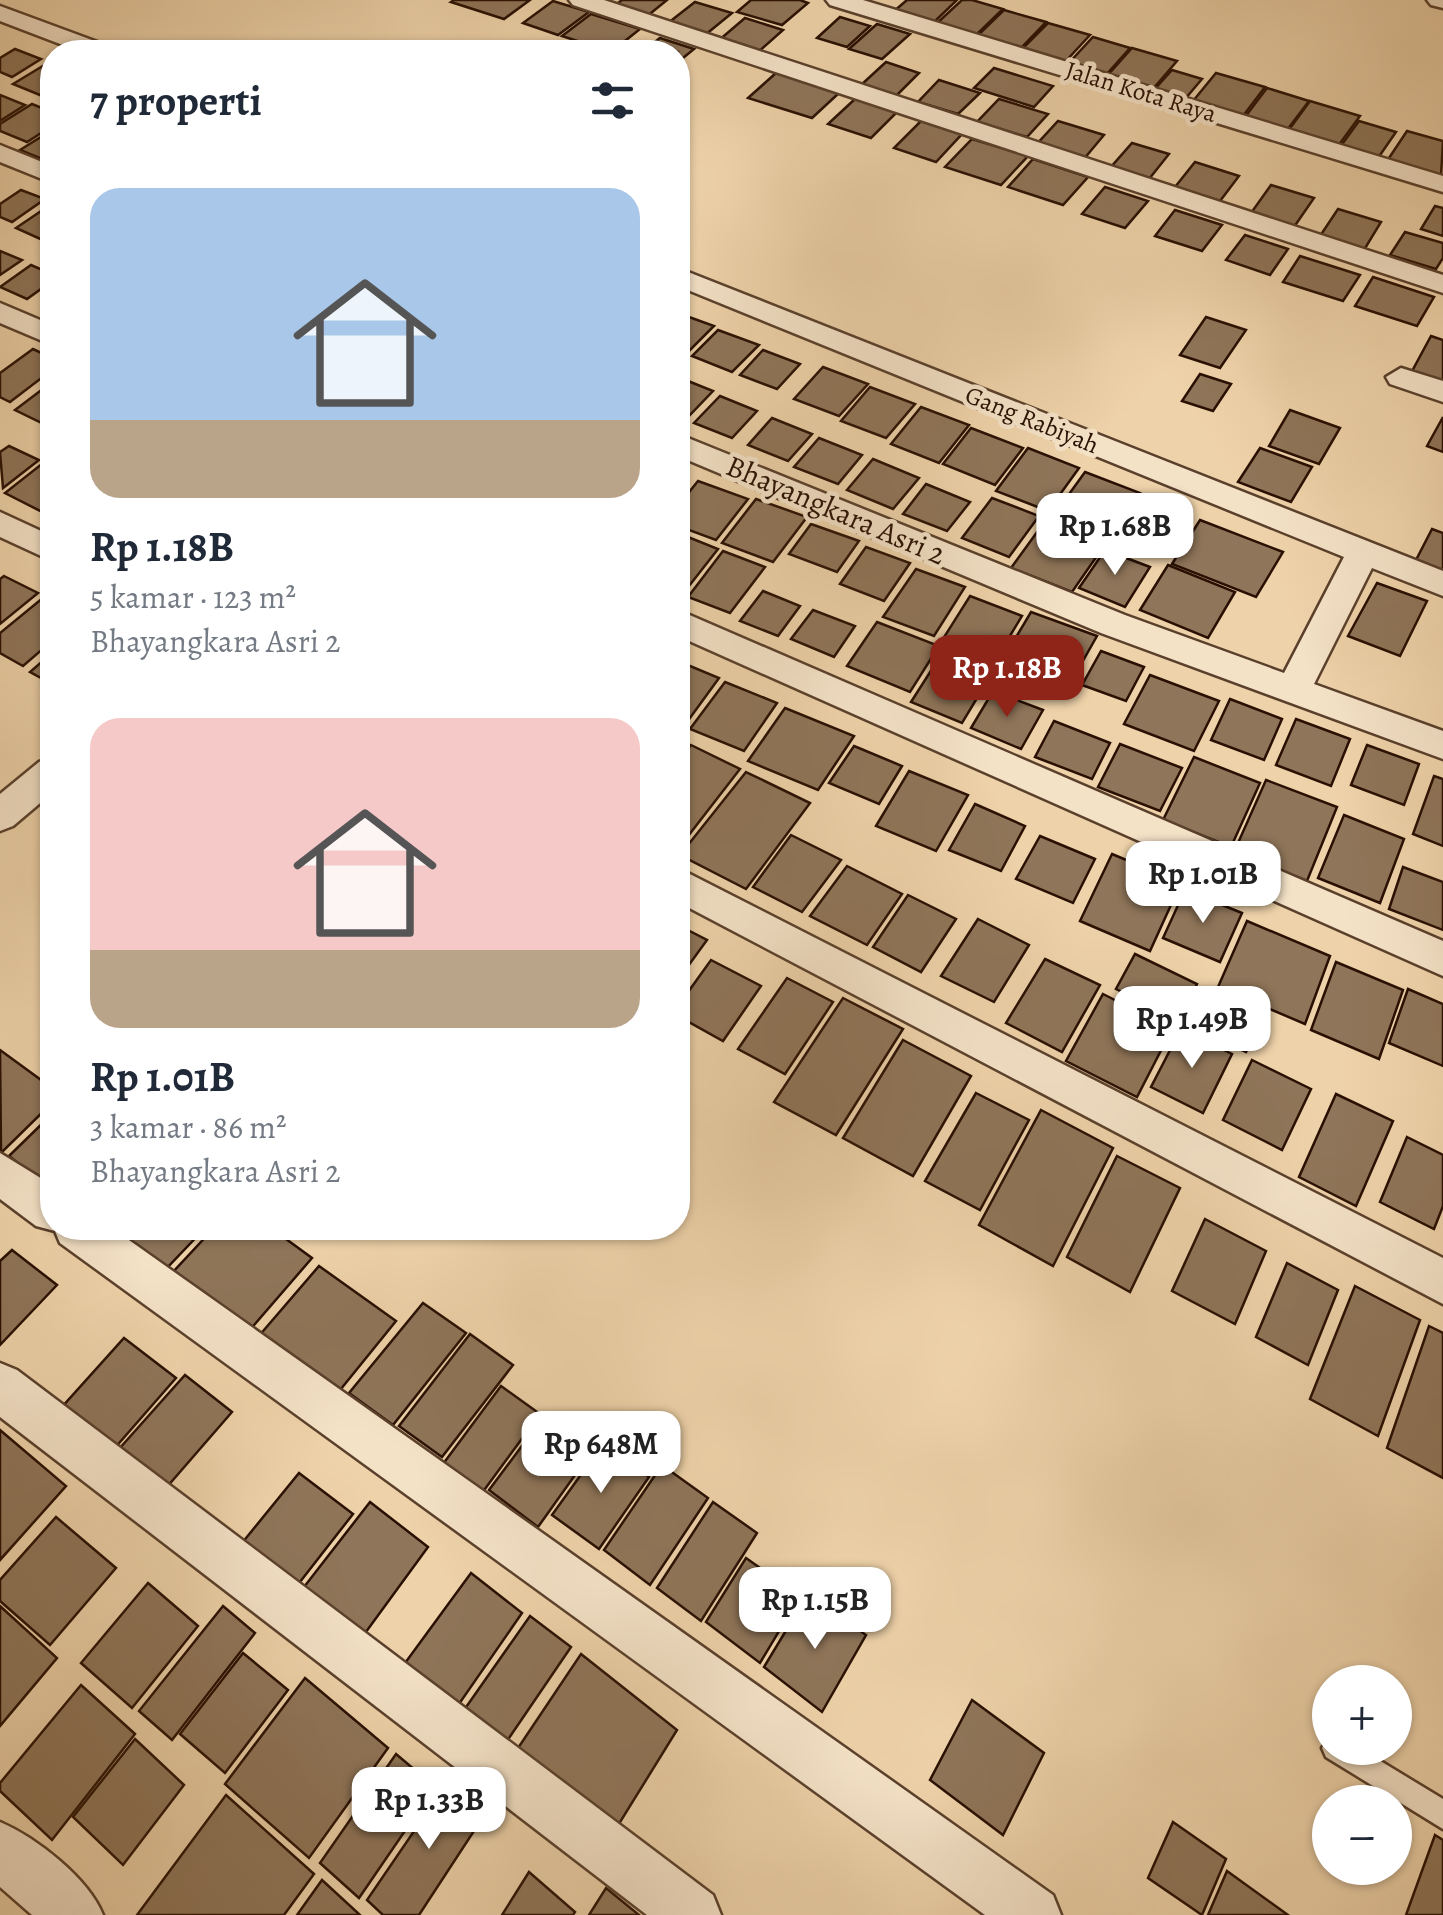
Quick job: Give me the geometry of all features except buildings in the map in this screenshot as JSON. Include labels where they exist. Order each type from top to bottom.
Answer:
[{"type":"street","points":[[582,0],[1443,284]]},
{"type":"street","name":"Jalan Kota Raya","points":[[838,0],[1443,184]]},
{"type":"street","points":[[0,13],[71,40]]},
{"type":"street","points":[[0,153],[40,171]]},
{"type":"street","name":"Gang Rabiyah","points":[[690,281],[1443,584]]},
{"type":"street","points":[[0,312],[40,330]]},
{"type":"street","points":[[1401,377],[1443,392]]},
{"type":"street","name":"Bhayangkara Asri 2","points":[[690,449],[1094,616],[1443,745]]},
{"type":"street","points":[[0,523],[40,544]]},
{"type":"street","points":[[1294,689],[1362,554]]},
{"type":"street","points":[[690,627],[1443,959]]},
{"type":"street","points":[[0,816],[40,782]]},
{"type":"street","points":[[690,890],[1443,1282]]},
{"type":"street","points":[[0,1173],[40,1202]]},
{"type":"street","points":[[93,1240],[1033,1915]]},
{"type":"street","points":[[0,1387],[693,1915]]},
{"type":"street","points":[[0,1850],[75,1915]]},
{"type":"lane","points":[[1363,1765],[1443,1814]]}]
